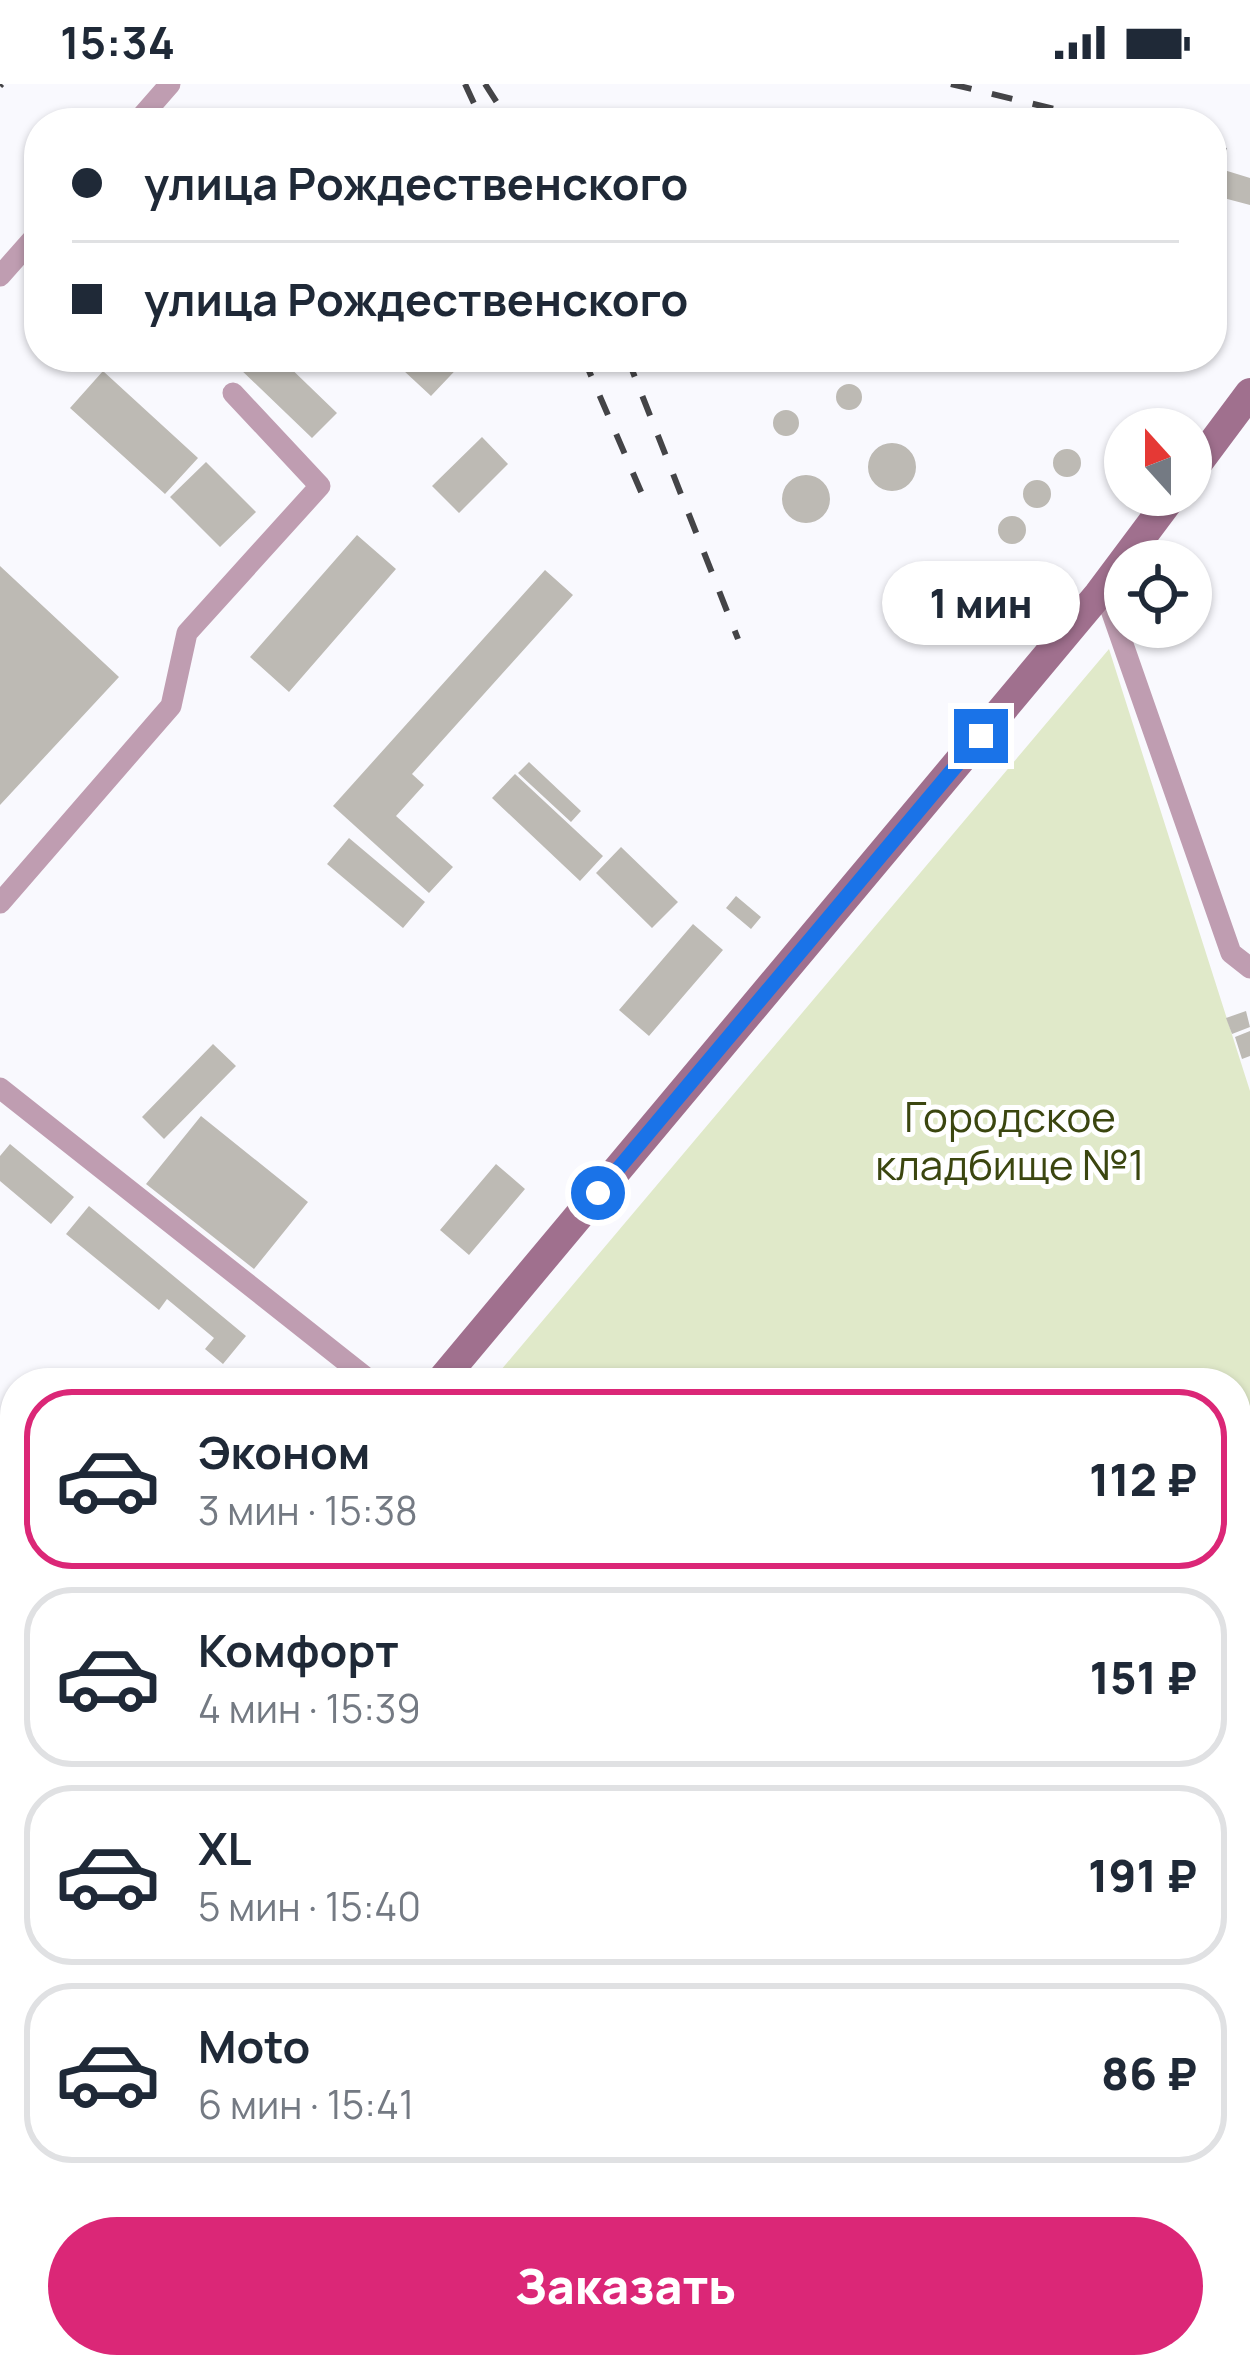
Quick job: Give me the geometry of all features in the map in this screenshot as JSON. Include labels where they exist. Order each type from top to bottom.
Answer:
[{"type":"main road","points":[[1212,444],[1250,393]]},
{"type":"main road","points":[[452,1368],[1099,594],[1158,516]]},
{"type":"street","points":[[149,108],[170,84]]},
{"type":"street","points":[[0,276],[24,249]]},
{"type":"street","points":[[0,903],[171,706],[187,633],[320,486],[233,393]]},
{"type":"street","points":[[1099,594],[1111,610],[1232,953],[1250,968]]},
{"type":"street","points":[[0,1088],[354,1368]]},
{"type":"green space","name":"Городское кладбище №1","points":[[1109,649],[1250,1091],[1250,1368],[503,1368]]},
{"type":"building","points":[[1227,171],[1250,178],[1250,205],[1227,199]]},
{"type":"building","points":[[104,372],[198,458],[165,494],[70,408]]},
{"type":"building","points":[[243,372],[295,372],[337,413],[312,438]]},
{"type":"building","points":[[405,372],[454,372],[431,396]]},
{"type":"building","points":[[849,384],[859,387],[859,407],[849,410],[839,407],[836,397],[839,387]]},
{"type":"building","points":[[786,410],[796,413],[796,433],[786,436],[776,433],[773,423],[776,413]]},
{"type":"building","points":[[482,437],[508,464],[459,513],[432,486]]},
{"type":"building","points":[[892,443],[909,450],[916,467],[909,484],[892,491],[875,484],[868,467],[875,450]]},
{"type":"building","points":[[1067,449],[1077,453],[1081,463],[1077,473],[1067,477],[1057,473],[1053,463],[1057,453]]},
{"type":"building","points":[[206,462],[256,512],[220,547],[170,497]]},
{"type":"building","points":[[806,475],[823,482],[830,499],[823,516],[806,523],[789,516],[782,499],[789,482]]},
{"type":"building","points":[[1037,480],[1047,484],[1051,494],[1047,504],[1037,508],[1027,504],[1023,494],[1027,484]]},
{"type":"building","points":[[1012,516],[1022,520],[1026,530],[1022,540],[1012,544],[1002,540],[998,530],[1002,520]]},
{"type":"building","points":[[357,535],[396,569],[289,692],[250,657]]},
{"type":"building","points":[[0,566],[119,677],[0,805]]},
{"type":"building","points":[[545,570],[573,595],[412,774],[424,785],[396,816],[453,867],[429,893],[333,806]]},
{"type":"building","points":[[529,762],[581,811],[571,822],[518,773]]},
{"type":"building","points":[[515,774],[603,856],[580,881],[492,798]]},
{"type":"building","points":[[349,838],[425,902],[403,928],[327,864]]},
{"type":"building","points":[[621,847],[678,902],[652,928],[596,873]]},
{"type":"building","points":[[736,896],[761,917],[751,929],[726,908]]},
{"type":"building","points":[[693,924],[723,950],[649,1036],[619,1010]]},
{"type":"building","points":[[1246,1011],[1250,1027],[1232,1034],[1226,1018]]},
{"type":"building","points":[[1250,1031],[1250,1056],[1242,1059],[1235,1037]]},
{"type":"building","points":[[213,1044],[236,1066],[164,1139],[142,1117]]},
{"type":"building","points":[[201,1116],[308,1202],[254,1269],[146,1184]]},
{"type":"building","points":[[10,1144],[74,1197],[51,1224],[0,1181],[0,1156]]},
{"type":"building","points":[[496,1164],[525,1189],[469,1255],[440,1230]]},
{"type":"building","points":[[89,1206],[246,1336],[223,1364],[205,1349],[214,1338],[167,1299],[159,1310],[66,1234]]},
{"type":"railway","points":[[465,84],[476,108]]},
{"type":"railway","points":[[485,84],[500,108]]},
{"type":"railway","points":[[951,84],[1050,108]]},
{"type":"railway","points":[[589,372],[642,494]]},
{"type":"railway","points":[[633,372],[738,639]]},
{"type":"route","points":[[598,1193],[981,736]]}]
